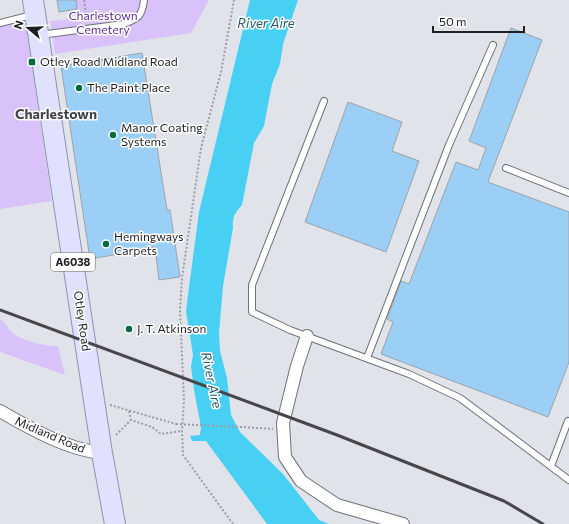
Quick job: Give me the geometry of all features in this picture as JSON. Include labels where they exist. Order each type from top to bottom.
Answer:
[{"type":"main road","name":"Otley Road","points":[[34,7],[101,447],[115,524]]},
{"type":"street","points":[[308,336],[297,366],[283,423],[285,457],[301,481],[337,505],[403,524]]},
{"type":"street","name":"Midland Road","points":[[0,411],[65,444],[86,451],[101,447]]},
{"type":"lane","points":[[38,36],[118,25],[136,19],[142,10],[144,0]]},
{"type":"lane","points":[[0,22],[34,7]]},
{"type":"lane","points":[[367,358],[449,145],[494,45]]},
{"type":"lane","points":[[324,101],[252,285],[252,312],[290,330],[408,374],[460,398],[569,480]]},
{"type":"lane","points":[[506,168],[569,193]]},
{"type":"lane","points":[[551,466],[568,422]]},
{"type":"path","points":[[84,0],[88,28]]},
{"type":"path","points":[[233,524],[183,455],[182,431],[184,401],[180,310],[182,278],[201,148],[221,72],[234,0]]},
{"type":"path","points":[[94,399],[128,411],[176,424],[283,429]]},
{"type":"path","points":[[128,411],[131,420]]},
{"type":"path","points":[[131,420],[152,427],[160,434],[182,431]]},
{"type":"path","points":[[101,447],[114,438],[131,420]]},
{"type":"green space","name":"Charlestown Cemetery","points":[[76,0],[209,0],[191,33],[55,54],[50,21],[78,18]]},
{"type":"green space","points":[[25,19],[52,201],[0,209],[0,26]]},
{"type":"green space","points":[[0,319],[15,335],[25,340],[58,346],[65,375],[0,352]]},
{"type":"water","name":"River Aire","points":[[250,0],[298,0],[283,44],[280,64],[272,84],[264,126],[254,143],[242,205],[234,218],[223,286],[219,333],[220,351],[227,378],[231,415],[240,432],[283,474],[319,520],[329,524],[267,524],[206,441],[192,441],[190,436],[200,435],[201,427],[194,390],[191,366],[193,355],[186,311],[199,212]]},
{"type":"building","points":[[57,0],[76,0],[77,9],[59,12]]},
{"type":"building","points":[[511,28],[542,40],[488,182],[569,212],[569,362],[548,417],[381,354],[393,322],[387,319],[401,281],[409,284],[456,162],[478,170],[486,148],[469,141]]},
{"type":"building","name":"Manor Coating Systems","points":[[142,53],[167,210],[170,210],[180,277],[159,280],[155,247],[125,251],[125,253],[90,259],[61,66]]},
{"type":"building","points":[[348,102],[402,122],[392,151],[419,161],[386,252],[305,222]]},
{"type":"railway","points":[[0,310],[337,435],[504,501],[543,524]]},
{"type":"place","name":"Otley Road Midland Road","points":[[32,62]]},
{"type":"place","name":"The Paint Place","points":[[79,88]]},
{"type":"place","name":"Manor Coating Systems","points":[[113,135]]},
{"type":"place","name":"Hemingways Carpets","points":[[106,244]]},
{"type":"place","name":"J. T. Atkinson","points":[[129,329]]},
{"type":"district","name":"Charlestown","points":[[56,114]]}]
